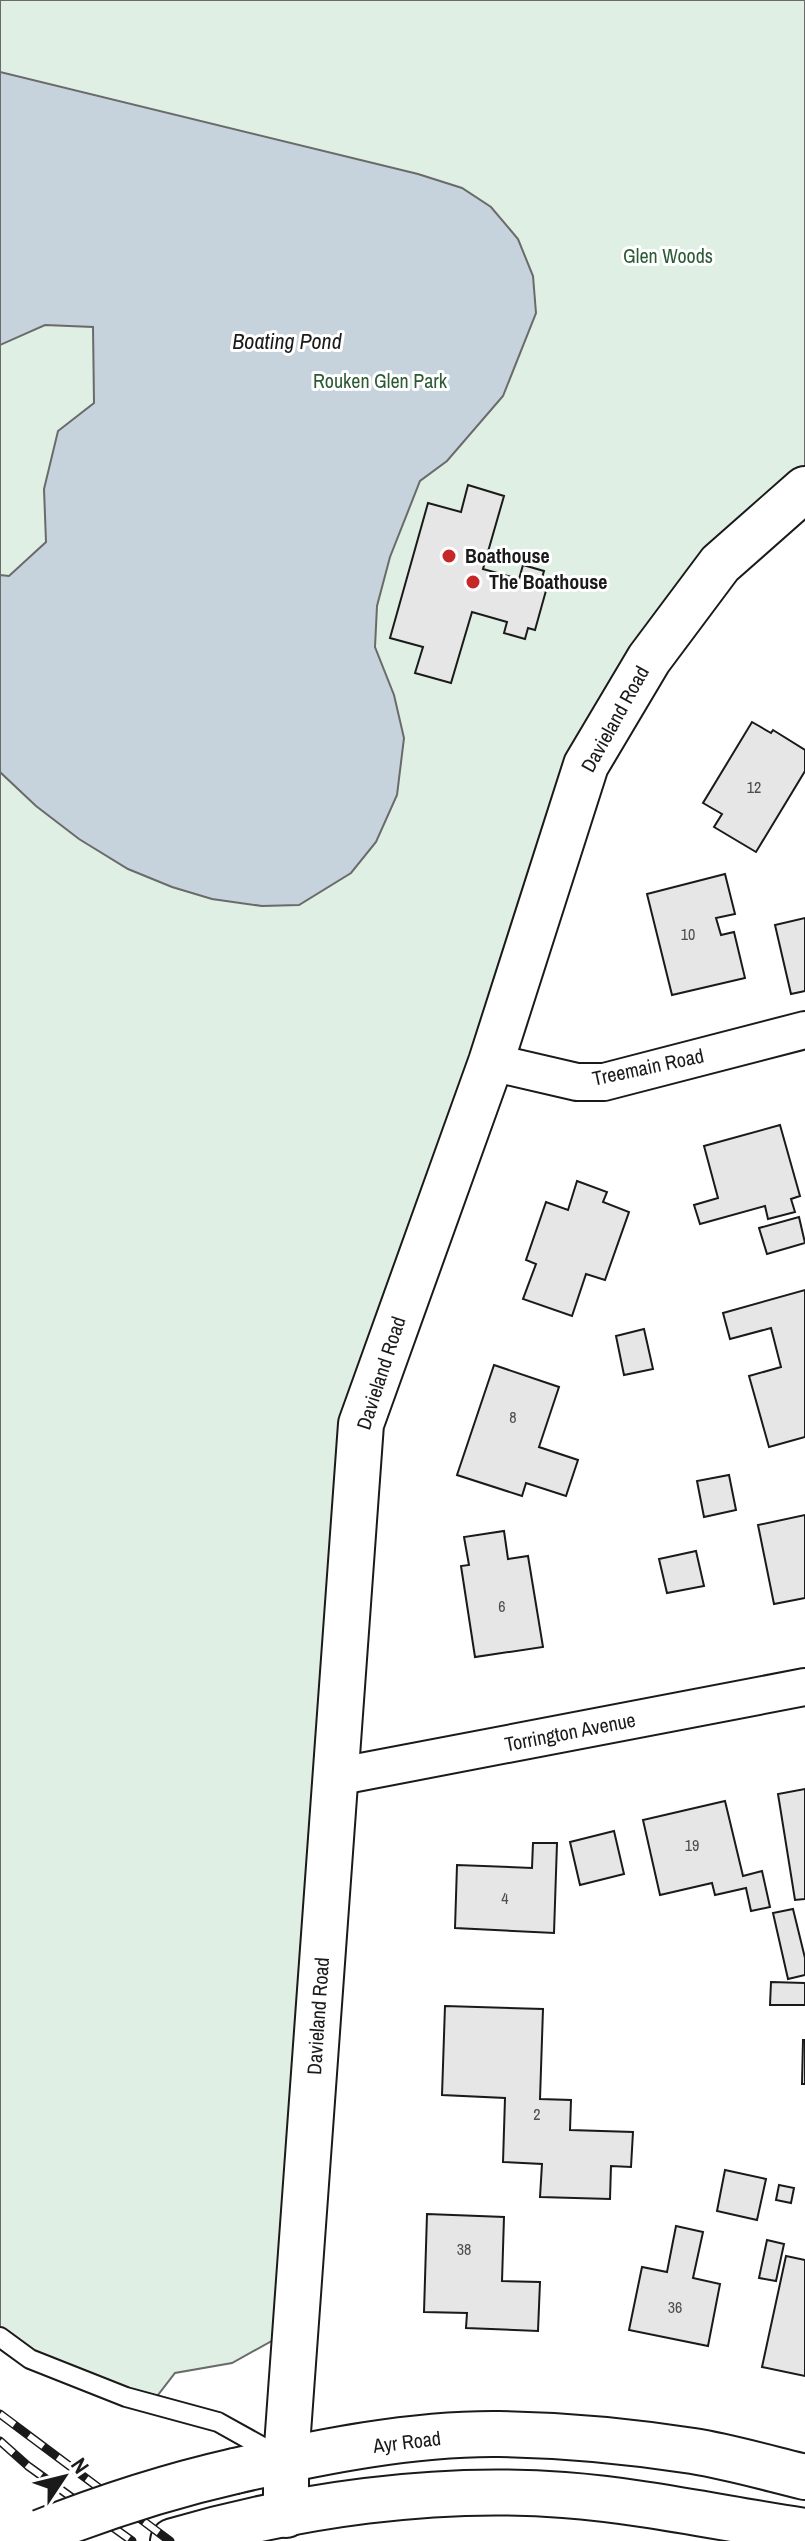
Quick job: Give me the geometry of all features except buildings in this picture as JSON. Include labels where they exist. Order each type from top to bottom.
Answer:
[{"type":"street","name":"Davieland Road","points":[[274,2517],[286,2460],[361,1424],[491,1062],[586,765],[649,659],[720,564],[805,489]]},
{"type":"street","name":"Treemain Road","points":[[491,1062],[577,1082],[604,1082],[805,1030]]},
{"type":"street","name":"Torrington Avenue","points":[[335,1777],[805,1687]]},
{"type":"street","name":"Ayr Road","points":[[30,2536],[191,2481],[286,2460],[405,2440],[497,2434],[598,2439],[695,2451],[805,2477]]},
{"type":"street","points":[[685,2512],[695,2451]]},
{"type":"street","points":[[173,2541],[338,2504],[508,2493],[565,2495],[805,2531]]},
{"type":"lane","points":[[0,2337],[30,2359],[126,2397],[218,2422],[286,2460]]},
{"type":"green space","name":"Rouken Glen Park","points":[[0,0],[805,0],[805,489],[649,659],[361,1424],[295,2328],[232,2363],[175,2373],[151,2404],[0,2337]]},
{"type":"water","name":"Boating Pond","points":[[0,72],[418,174],[462,188],[491,207],[518,239],[533,276],[536,313],[503,396],[447,461],[420,481],[390,557],[377,606],[375,647],[394,695],[404,738],[397,795],[376,842],[351,873],[299,905],[262,906],[212,899],[128,869],[79,839],[36,806],[0,772],[0,575],[9,576],[46,542],[44,489],[58,431],[94,403],[93,327],[45,325],[0,345]]},
{"type":"railway","points":[[0,2414],[170,2541]]},
{"type":"railway","points":[[0,2441],[28,2466],[132,2541]]},
{"type":"place","name":"Boathouse","points":[[449,556]]},
{"type":"place","name":"The Boathouse","points":[[473,582]]},
{"type":"park label","name":"Glen Woods","points":[[668,256]]}]
